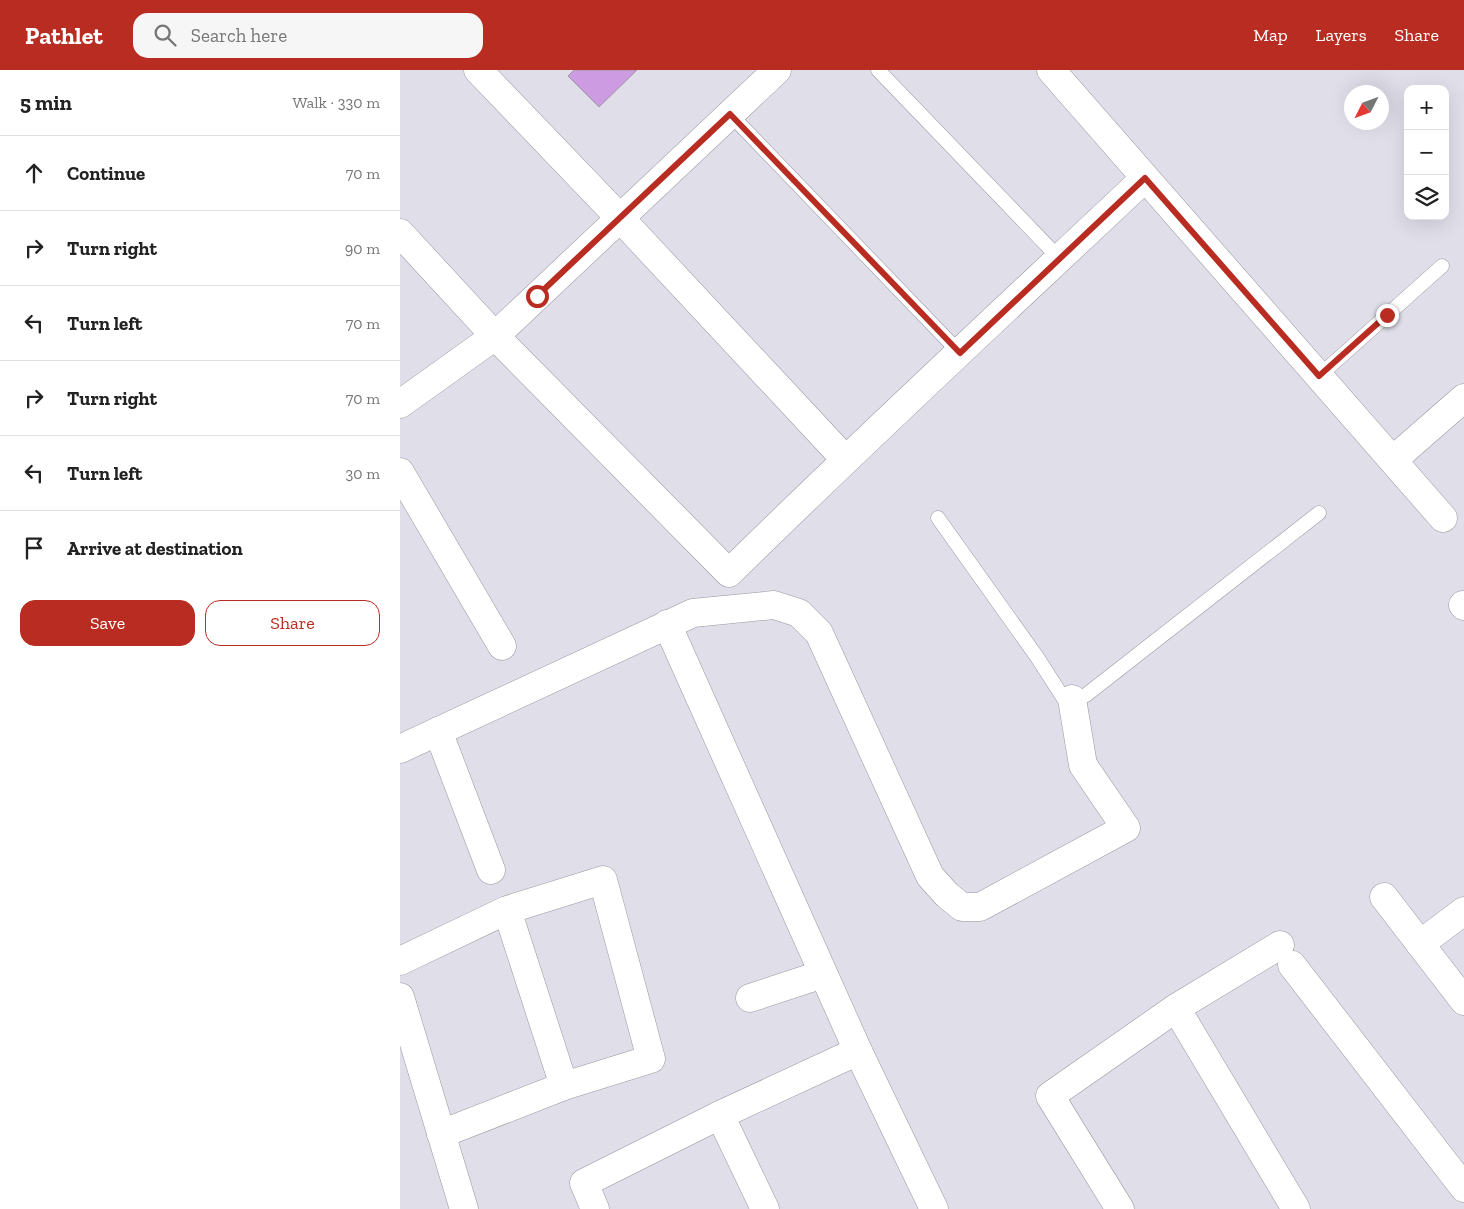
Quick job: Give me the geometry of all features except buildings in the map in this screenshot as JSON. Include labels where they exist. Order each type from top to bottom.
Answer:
[{"type":"street","points":[[478,70],[620,218],[845,460]]},
{"type":"street","points":[[400,404],[495,336],[777,70]]},
{"type":"street","points":[[1051,70],[1443,518]]},
{"type":"street","points":[[400,233],[495,336],[729,573],[845,460],[1145,178]]},
{"type":"street","points":[[1393,460],[1464,398]]},
{"type":"street","points":[[400,472],[502,646]]},
{"type":"street","points":[[400,749],[693,613],[774,605],[799,614],[819,633],[930,876],[947,895],[962,907],[980,907],[1126,828],[1083,765],[1072,699]]},
{"type":"street","points":[[667,624],[858,1051],[934,1209]]},
{"type":"street","points":[[438,731],[491,870]]},
{"type":"street","points":[[400,961],[507,910],[603,880],[651,1059],[564,1086],[441,1134]]},
{"type":"street","points":[[1384,897],[1464,1001]]},
{"type":"street","points":[[507,910],[564,1086]]},
{"type":"street","points":[[1420,944],[1464,910]]},
{"type":"street","points":[[1120,1209],[1050,1096],[1176,1008],[1286,955],[1464,1188]]},
{"type":"street","points":[[750,998],[824,974]]},
{"type":"street","points":[[400,998],[464,1209]]},
{"type":"street","points":[[1176,1008],[1296,1209]]},
{"type":"street","points":[[594,1209],[584,1183],[858,1051]]},
{"type":"street","points":[[720,1116],[765,1209]]},
{"type":"lane","points":[[878,70],[1060,258]]},
{"type":"lane","points":[[730,114],[960,353]]},
{"type":"lane","points":[[1319,376],[1442,266]]},
{"type":"lane","points":[[938,518],[1037,657],[1064,699],[1075,700],[1086,695],[1319,512]]},
{"type":"route","points":[[537,296],[730,114],[960,353],[1145,178],[1319,376],[1387,315]]}]
